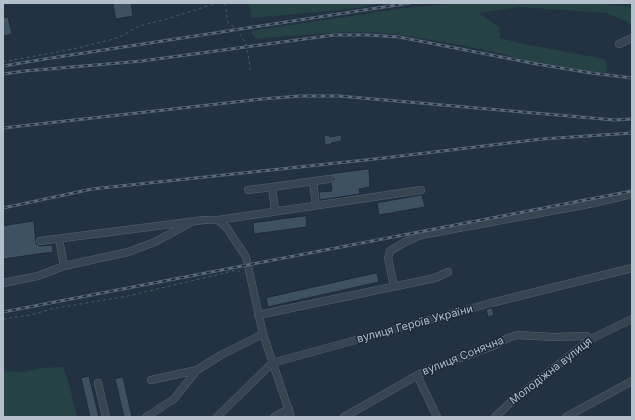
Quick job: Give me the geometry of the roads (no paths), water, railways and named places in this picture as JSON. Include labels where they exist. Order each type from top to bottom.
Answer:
[{"type":"street","points":[[619,44],[632,38]]},
{"type":"street","points":[[248,190],[328,179]]},
{"type":"street","points":[[313,181],[316,205]]},
{"type":"street","points":[[272,187],[275,211]]},
{"type":"street","points":[[40,241],[218,220],[421,190]]},
{"type":"street","points":[[394,286],[388,258],[390,252],[405,242],[421,235],[589,204],[632,194]]},
{"type":"street","points":[[218,220],[227,228],[246,257],[263,334],[291,417]]},
{"type":"street","points":[[3,283],[38,276],[64,266],[128,252],[155,242],[192,222]]},
{"type":"street","points":[[59,239],[64,266]]},
{"type":"street","name":"вулиця Героїв України","points":[[217,417],[272,363],[491,303],[632,268]]},
{"type":"street","points":[[258,315],[435,278],[448,272]]},
{"type":"street","name":"Молодіжна вулиця","points":[[495,417],[511,402],[591,339],[631,322]]},
{"type":"street","points":[[151,380],[196,370],[221,355],[263,334]]},
{"type":"street","name":"вулиця Сонячна","points":[[346,417],[416,375],[493,346],[517,335],[553,337],[586,336],[591,339]]},
{"type":"street","points":[[146,417],[174,399],[196,370]]},
{"type":"street","points":[[416,375],[437,417]]},
{"type":"street","points":[[566,417],[632,381]]},
{"type":"street","points":[[98,383],[106,417]]},
{"type":"street","points":[[274,417],[288,409]]},
{"type":"railway","points":[[3,66],[410,3]]},
{"type":"railway","points":[[3,74],[142,61],[334,35],[368,35],[399,37],[537,64],[632,78]]},
{"type":"railway","points":[[3,128],[300,96],[339,96],[615,120],[632,119]]},
{"type":"railway","points":[[3,208],[92,189],[384,158],[542,139],[632,133]]},
{"type":"railway","points":[[3,312],[632,191]]}]
